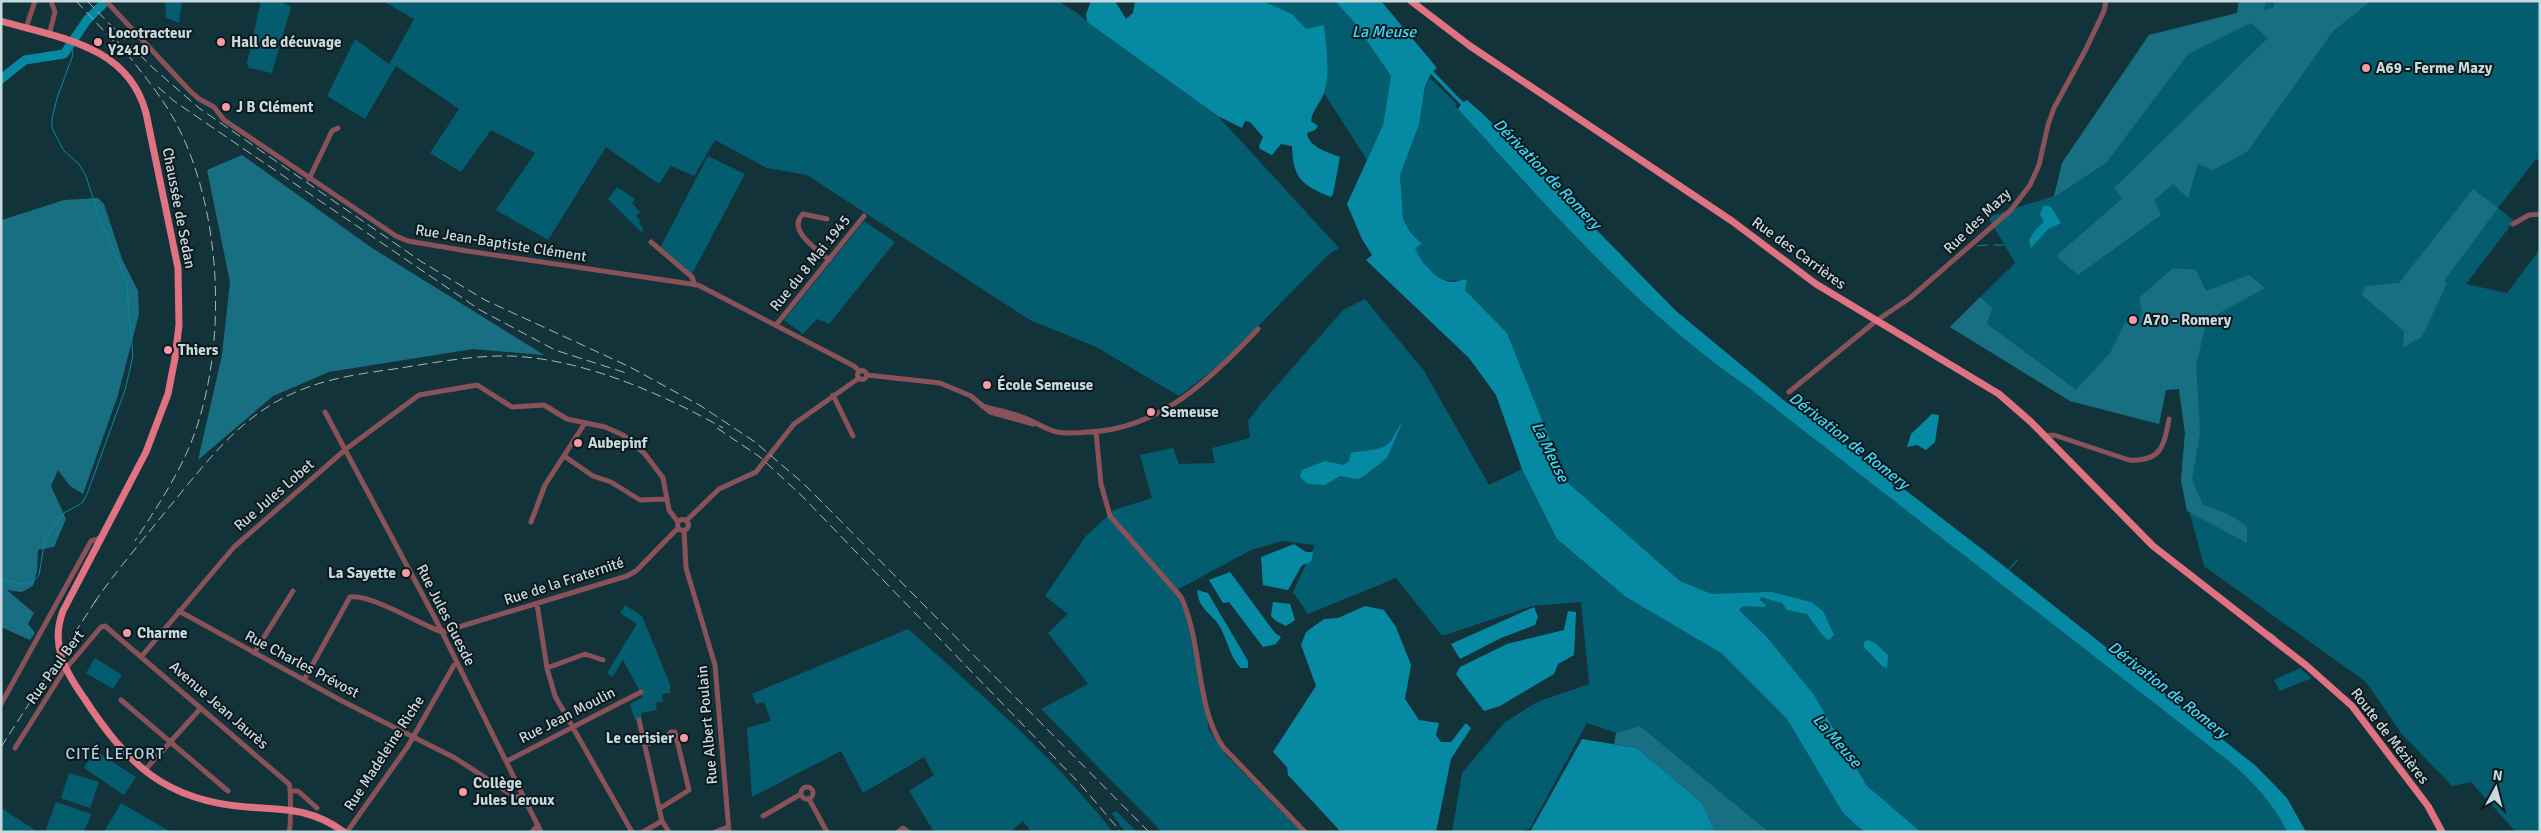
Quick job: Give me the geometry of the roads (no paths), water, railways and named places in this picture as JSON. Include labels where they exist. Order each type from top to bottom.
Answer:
[{"type":"main road","name":"Rue des Carrières","points":[[1411,1],[1470,46],[1565,107],[1732,221],[1816,284],[1999,394],[2054,444],[2152,546]]},
{"type":"main road","points":[[1,21],[26,28]]},
{"type":"main road","name":"Chaussée de Sedan","points":[[26,28],[79,44],[111,59],[126,75],[142,100],[170,226],[178,279],[178,325],[168,394],[146,452],[63,611],[58,631],[60,655],[70,678],[110,737],[144,771],[192,796],[246,807],[289,808]]},
{"type":"main road","name":"Route de Mézières","points":[[2152,546],[2307,666],[2352,706],[2428,806],[2442,832]]},
{"type":"main road","points":[[289,808],[323,818],[346,832]]},
{"type":"street","points":[[26,28],[35,1]]},
{"type":"street","points":[[49,35],[55,12],[52,1]]},
{"type":"street","name":"Rue des Mazy","points":[[1789,392],[1876,321],[1910,298],[2011,210],[2030,185],[2039,165],[2054,108],[2086,49],[2104,11],[2106,1]]},
{"type":"street","name":"Rue Jean-Baptiste Clément","points":[[108,4],[199,99],[214,107],[230,124],[388,232],[408,241],[694,285],[710,290],[854,366],[859,371],[865,371],[867,375]]},
{"type":"street","points":[[309,179],[332,131],[338,128]]},
{"type":"street","points":[[828,219],[803,214],[799,220],[798,229],[802,236],[829,260]]},
{"type":"street","points":[[2513,224],[2528,215],[2540,214]]},
{"type":"street","name":"Rue du 8 Mai 1945","points":[[776,325],[864,216]]},
{"type":"street","points":[[651,242],[692,277],[694,285]]},
{"type":"street","points":[[680,527],[714,492],[753,474],[794,424],[833,394],[859,378],[863,379],[867,375],[940,383],[971,396],[982,406],[1021,416],[1038,425],[1058,432],[1096,432],[1145,420],[1173,406],[1229,359],[1258,329]]},
{"type":"street","points":[[859,371],[859,378]]},
{"type":"street","name":"Rue Jules Lobet","points":[[141,657],[234,547],[346,449],[419,395],[480,386],[512,407],[544,404],[567,419],[606,427],[618,432],[639,448],[663,478],[670,513],[680,527]]},
{"type":"street","points":[[833,394],[853,436]]},
{"type":"street","name":"Rue Jules Guesde","points":[[325,412],[442,632],[541,832]]},
{"type":"street","points":[[2045,436],[2062,438],[2129,460],[2140,461],[2158,453],[2165,443],[2169,419]]},
{"type":"street","points":[[531,522],[545,485],[585,423]]},
{"type":"street","points":[[1096,432],[1102,484],[1110,516],[1181,598],[1194,633],[1215,735],[1223,747],[1305,832]]},
{"type":"street","points":[[2054,444],[2062,438]]},
{"type":"street","points":[[564,456],[592,476],[611,482],[640,500],[667,499]]},
{"type":"street","points":[[680,527],[688,527],[686,521]]},
{"type":"street","name":"Rue de la Fraternité","points":[[442,632],[627,576],[636,570],[680,527]]},
{"type":"street","name":"Rue Albert Poulain","points":[[680,527],[686,568],[716,665],[729,829]]},
{"type":"street","name":"Chaussée de Sedan","points":[[1,704],[91,541],[95,538],[101,538]]},
{"type":"street","points":[[254,653],[293,591]]},
{"type":"street","points":[[304,680],[350,597],[356,596],[383,606],[442,632]]},
{"type":"street","points":[[537,604],[547,668],[556,696],[572,728],[632,832]]},
{"type":"street","name":"Rue Charles Prévost","points":[[179,611],[304,680],[455,758],[515,797],[523,796]]},
{"type":"street","name":"Rue Paul Bert","points":[[15,748],[63,672],[101,627],[107,627],[125,642]]},
{"type":"street","name":"Avenue Jean Jaurès","points":[[125,642],[289,784],[291,791],[298,791],[318,808]]},
{"type":"street","points":[[547,668],[585,654],[603,660]]},
{"type":"street","name":"Rue Madeleine Riche","points":[[346,832],[414,736],[454,665],[457,664]]},
{"type":"street","name":"Rue Jean Moulin","points":[[507,761],[641,692]]},
{"type":"street","points":[[121,700],[228,791]]},
{"type":"street","points":[[144,771],[201,708]]},
{"type":"street","points":[[639,720],[662,821],[669,832]]},
{"type":"street","points":[[645,744],[664,740],[667,735],[676,732],[689,790],[659,809]]},
{"type":"street","points":[[763,816],[801,794],[805,788],[810,788],[814,793],[809,799]]},
{"type":"street","points":[[289,832],[292,821],[289,808],[291,791]]},
{"type":"street","points":[[801,794],[805,799],[809,799],[827,832]]},
{"type":"street","points":[[643,832],[662,821]]},
{"type":"street","points":[[532,832],[538,826]]},
{"type":"street","points":[[898,832],[903,828],[908,832]]},
{"type":"street","points":[[715,832],[729,829]]},
{"type":"water","points":[[1091,1],[1115,1],[1126,19],[1133,13],[1135,1],[1263,1],[1292,14],[1306,29],[1324,25],[1327,59],[1326,85],[1323,97],[1311,121],[1318,126],[1315,130],[1307,133],[1308,138],[1315,146],[1340,157],[1331,197],[1312,188],[1301,179],[1294,166],[1292,146],[1281,144],[1272,155],[1260,149],[1259,146],[1263,137],[1250,122],[1245,121],[1242,128],[1218,116],[1087,22],[1086,14]]},
{"type":"water","name":"La Meuse","points":[[1335,1],[1381,1],[1437,68],[1433,71],[1460,99],[1464,102],[1467,100],[1484,115],[1676,311],[1786,402],[1813,419],[1991,556],[2256,766],[2287,798],[2306,832],[2287,832],[2276,812],[2262,794],[2230,762],[1745,385],[1705,356],[1667,324],[1559,219],[1458,109],[1461,105],[1431,74],[1425,86],[1419,125],[1400,175],[1403,219],[1410,232],[1422,244],[1415,248],[1417,253],[1430,270],[1446,281],[1452,282],[1464,279],[1467,281],[1465,290],[1507,333],[1567,482],[1680,581],[1712,594],[1771,592],[1811,602],[1823,611],[1834,635],[1829,640],[1823,636],[1807,614],[1787,610],[1782,603],[1761,597],[1760,600],[1766,605],[1765,607],[1743,606],[1739,610],[1767,637],[1814,695],[1867,786],[1921,832],[1864,832],[1843,813],[1787,719],[1721,653],[1626,597],[1557,539],[1522,469],[1496,395],[1469,358],[1366,260],[1372,255],[1362,239],[1347,204],[1383,125],[1391,76],[1353,21]]},
{"type":"water","points":[[2044,205],[2051,207],[2061,223],[2048,229],[2031,248],[2029,240],[2036,229],[2044,222],[2040,214]]},
{"type":"water","points":[[1932,414],[1939,415],[1935,442],[1926,450],[1917,445],[1907,447],[1911,434]]},
{"type":"water","points":[[1402,423],[1387,458],[1364,476],[1358,479],[1340,476],[1325,485],[1308,484],[1300,477],[1302,470],[1325,461],[1344,465],[1349,461],[1351,453],[1386,446]]},
{"type":"water","points":[[1294,544],[1306,552],[1313,552],[1311,562],[1302,565],[1288,590],[1263,585],[1261,557]]},
{"type":"water","points":[[1230,572],[1275,633],[1281,637],[1276,644],[1263,647],[1229,602],[1223,603],[1209,580]]},
{"type":"water","points":[[1197,590],[1208,593],[1248,661],[1248,668],[1241,668],[1236,663],[1217,622],[1200,602]]},
{"type":"water","points":[[1273,602],[1290,604],[1295,620],[1286,626],[1276,621],[1271,616]]},
{"type":"water","points":[[1365,606],[1384,610],[1396,627],[1411,665],[1405,699],[1419,720],[1439,723],[1436,735],[1441,742],[1451,742],[1466,723],[1471,728],[1451,759],[1436,832],[1341,832],[1288,775],[1287,767],[1273,752],[1316,686],[1301,645],[1306,632],[1324,619],[1338,618]]},
{"type":"water","points":[[1534,607],[1538,617],[1535,625],[1501,638],[1460,659],[1451,644]]},
{"type":"water","points":[[1568,611],[1576,612],[1574,655],[1558,664],[1554,674],[1500,706],[1484,711],[1456,674],[1460,667],[1507,644],[1564,630]]},
{"type":"water","points":[[1868,640],[1875,643],[1888,655],[1887,668],[1883,667],[1864,647],[1864,642]]},
{"type":"water","points":[[1582,739],[1637,748],[1702,803],[1715,832],[1530,832]]},
{"type":"waterway","points":[[1,79],[25,60],[64,54],[87,20],[106,1]]},
{"type":"waterway","points":[[1,579],[22,584],[33,582],[39,575],[45,539],[64,513],[82,503],[125,390],[133,356],[126,279],[98,214],[86,176],[79,164],[64,151],[52,128],[57,98],[73,55],[71,45]]},
{"type":"waterway","points":[[1977,246],[1988,245]]},
{"type":"waterway","points":[[1994,245],[2003,245]]},
{"type":"waterway","points":[[2008,571],[2017,560]]},
{"type":"waterway","points":[[2269,632],[2276,637]]},
{"type":"railway","points":[[76,1],[119,47]]},
{"type":"railway","points":[[87,1],[152,67],[199,108],[422,262],[485,300],[630,367],[701,406],[755,442],[804,484],[1149,832]]},
{"type":"railway","points":[[117,41],[169,110],[191,156],[203,194],[211,234],[215,276],[215,318],[212,359],[205,398],[194,435],[160,503],[135,541]]},
{"type":"railway","points":[[158,87],[174,101],[480,310],[555,350],[626,373]]},
{"type":"railway","points":[[94,603],[189,483],[238,430],[251,418],[281,399],[328,381],[360,374],[467,358],[511,356],[538,359],[566,364],[621,380],[674,402],[723,428]]},
{"type":"railway","points":[[717,428],[760,457],[801,495],[1081,785],[1121,832]]},
{"type":"railway","points":[[1,747],[98,597]]},
{"type":"place","name":"Locotracteur Y2410","points":[[98,42]]},
{"type":"place","name":"Hall de décuvage","points":[[221,42]]},
{"type":"place","name":"A69 - Ferme Mazy","points":[[2366,68]]},
{"type":"place","name":"J B Clément","points":[[226,107]]},
{"type":"place","name":"A70 - Romery","points":[[2133,320]]},
{"type":"place","name":"Thiers","points":[[168,350]]},
{"type":"place","name":"École Semeuse","points":[[987,385]]},
{"type":"place","name":"Semeuse","points":[[1151,412]]},
{"type":"place","name":"Aubepinf","points":[[578,443]]},
{"type":"place","name":"La Sayette","points":[[406,573]]},
{"type":"place","name":"Charme","points":[[127,633]]},
{"type":"place","name":"Le cerisier","points":[[684,738]]},
{"type":"place","name":"Collège Jules Leroux","points":[[463,792]]},
{"type":"district","name":"CITÉ LEFORT","points":[[115,754]]},
{"type":"water label","name":"Dérivation de Romery","points":[[1547,174]]},
{"type":"water label","name":"Dérivation de Romery","points":[[1849,441]]},
{"type":"water label","name":"Dérivation de Romery","points":[[2168,690]]}]
